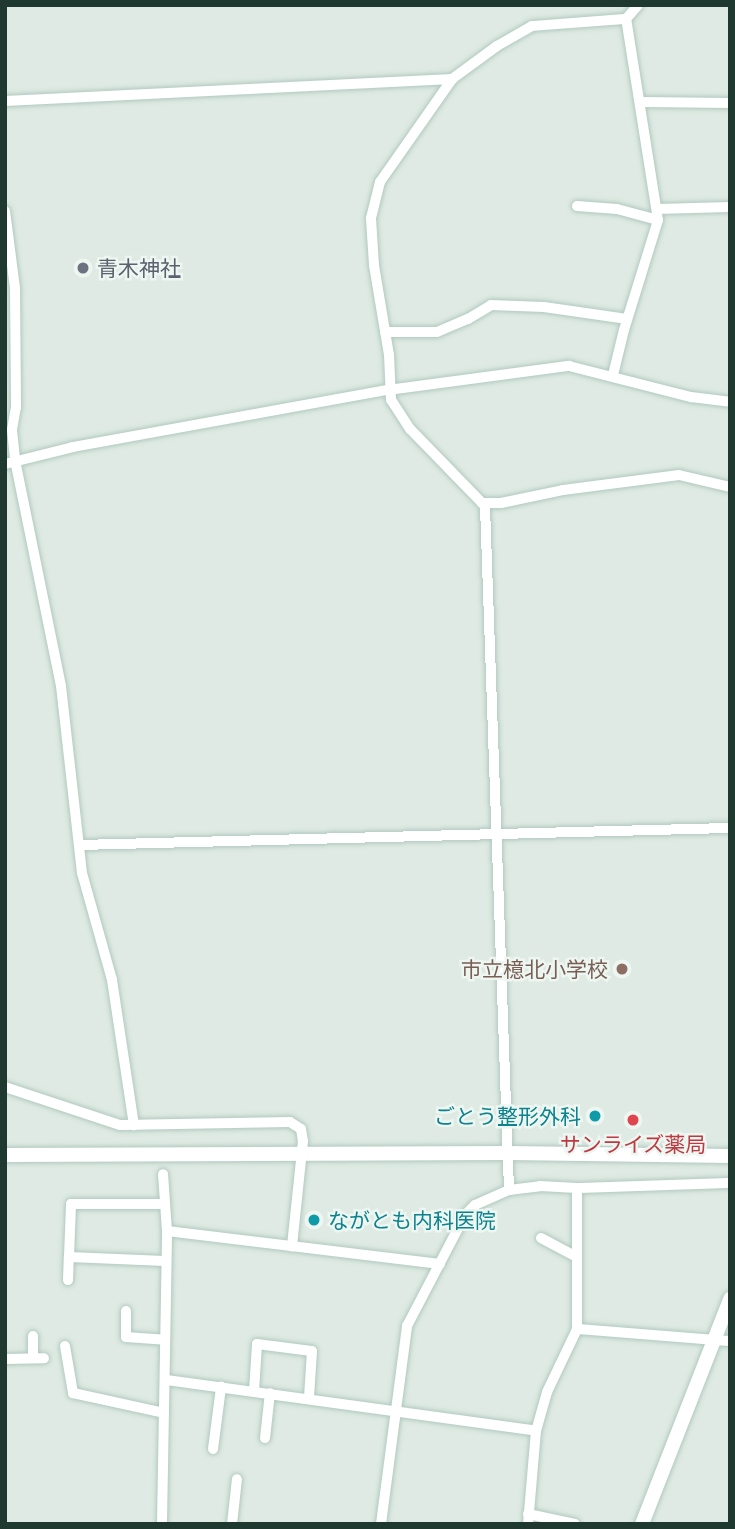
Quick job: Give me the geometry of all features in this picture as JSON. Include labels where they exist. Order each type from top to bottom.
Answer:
[{"type":"street","points":[[509,1191],[482,503],[410,429],[391,400],[388,390],[389,355],[374,265],[372,218],[380,182],[452,79],[497,46],[532,26],[626,19],[639,5]]},
{"type":"street","points":[[613,375],[657,215],[642,102],[626,19]]},
{"type":"street","points":[[5,101],[452,79]]},
{"type":"street","points":[[642,102],[730,103]]},
{"type":"street","points":[[577,206],[657,215],[730,207]]},
{"type":"street","points":[[5,211],[15,288],[16,407],[10,462],[61,686],[82,873],[112,980],[134,1125]]},
{"type":"street","points":[[386,332],[437,332],[468,319],[491,305],[544,307],[627,319]]},
{"type":"street","points":[[10,462],[388,390],[569,366],[613,375],[691,397],[730,402]]},
{"type":"street","points":[[482,503],[501,503],[582,486],[679,475],[730,487]]},
{"type":"street","points":[[79,845],[730,828]]},
{"type":"street","points":[[5,1087],[120,1125],[290,1122],[301,1129],[303,1153],[292,1246]]},
{"type":"street","points":[[508,1153],[527,1149],[730,1147]]},
{"type":"street","points":[[5,1155],[508,1153],[730,1156]]},
{"type":"street","points":[[163,1174],[167,1231],[163,1524]]},
{"type":"street","points":[[381,1524],[408,1326],[470,1210],[481,1201],[509,1191],[540,1186],[577,1188],[730,1183]]},
{"type":"street","points":[[575,1524],[528,1519],[536,1431],[547,1392],[577,1329],[577,1188]]},
{"type":"street","points":[[68,1280],[71,1204],[165,1204]]},
{"type":"street","points":[[167,1231],[440,1264]]},
{"type":"street","points":[[541,1238],[575,1256]]},
{"type":"street","points":[[69,1257],[165,1261]]},
{"type":"street","points":[[642,1524],[723,1340],[730,1300]]},
{"type":"street","points":[[127,1311],[126,1337],[165,1340]]},
{"type":"street","points":[[577,1329],[723,1340]]},
{"type":"street","points":[[5,1359],[38,1358],[33,1336]]},
{"type":"street","points":[[254,1391],[257,1344],[312,1351],[309,1398]]},
{"type":"street","points":[[65,1346],[73,1393],[164,1413]]},
{"type":"street","points":[[166,1380],[395,1409],[536,1431]]},
{"type":"street","points":[[213,1449],[221,1387]]},
{"type":"street","points":[[265,1438],[270,1393]]},
{"type":"street","points":[[232,1524],[237,1479]]},
{"type":"place","name":"青木神社","points":[[83,268]]},
{"type":"place","name":"市立檍北小学校","points":[[622,969]]},
{"type":"place","name":"ごとう整形外科","points":[[595,1116]]},
{"type":"place","name":"サンライズ薬局","points":[[633,1120]]},
{"type":"place","name":"ながとも内科医院","points":[[314,1220]]}]
